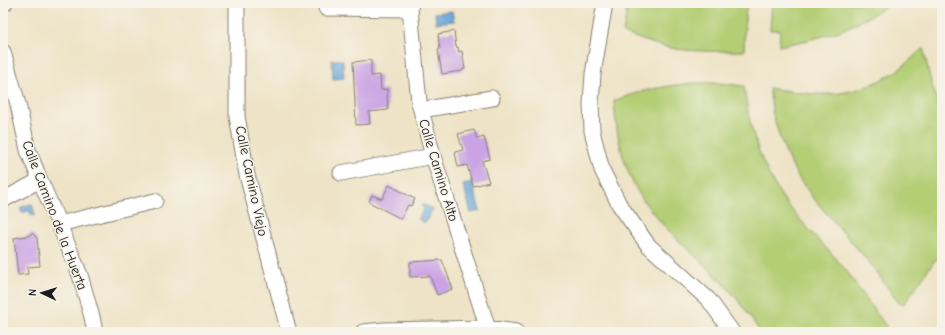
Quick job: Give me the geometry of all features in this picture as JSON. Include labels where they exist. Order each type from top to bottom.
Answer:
[{"type":"street","name":"Calle Camino Viejo","points":[[237,3],[237,116],[247,175],[289,332]]},
{"type":"street","points":[[604,3],[593,74],[591,103],[592,132],[602,170],[619,204],[648,245],[709,300],[732,332]]},
{"type":"street","points":[[326,8],[411,6]]},
{"type":"street","name":"Calle Camino Alto","points":[[411,6],[419,102],[433,156],[489,330]]},
{"type":"street","name":"Calle Camino de la Huerta","points":[[3,52],[18,104],[28,150],[80,275],[95,332]]},
{"type":"street","points":[[421,110],[492,98]]},
{"type":"street","points":[[341,173],[433,156]]},
{"type":"street","points":[[3,200],[40,180]]},
{"type":"street","points":[[60,224],[155,201]]},
{"type":"street","points":[[364,332],[384,330],[489,330],[516,332]]},
{"type":"green space","points":[[628,3],[747,3],[744,51],[702,51],[676,49],[623,33]]},
{"type":"green space","points":[[772,3],[891,3],[860,22],[839,31],[817,38],[779,46],[780,30],[770,30]]},
{"type":"green space","points":[[923,48],[931,82],[942,117],[942,252],[905,303],[902,304],[899,303],[869,262],[814,199],[800,180],[788,158],[779,135],[773,115],[769,88],[815,94],[849,91],[882,80],[902,67]]},
{"type":"green space","points":[[694,83],[717,83],[744,86],[746,103],[754,135],[765,167],[773,182],[792,210],[847,271],[886,326],[886,332],[760,332],[742,305],[726,287],[666,228],[646,205],[632,181],[624,159],[616,125],[614,101],[653,89]]},
{"type":"water","points":[[452,11],[454,21],[436,23],[435,13]]},
{"type":"water","points":[[332,60],[343,60],[344,78],[333,79]]},
{"type":"water","points":[[472,182],[480,211],[471,213],[463,185]]},
{"type":"water","points":[[32,204],[35,215],[32,216],[29,211],[24,213],[21,212],[21,207]]},
{"type":"water","points":[[423,204],[433,209],[425,223],[418,219],[424,208],[421,206]]},
{"type":"building","points":[[454,31],[456,47],[458,47],[459,52],[462,51],[465,69],[462,71],[442,74],[438,50],[440,49],[438,34]]},
{"type":"building","points":[[371,60],[371,76],[380,75],[381,90],[387,89],[388,110],[369,112],[370,124],[356,125],[353,62]]},
{"type":"building","points":[[474,130],[477,139],[484,137],[490,159],[482,161],[489,182],[473,186],[467,165],[458,167],[455,152],[463,150],[458,134]]},
{"type":"building","points":[[389,185],[415,199],[411,206],[408,205],[401,219],[369,202],[372,195],[382,199]]},
{"type":"building","points":[[32,233],[37,238],[40,266],[27,267],[28,274],[18,275],[14,238],[28,236]]},
{"type":"building","points":[[442,260],[453,289],[437,295],[430,276],[410,277],[410,262]]}]
